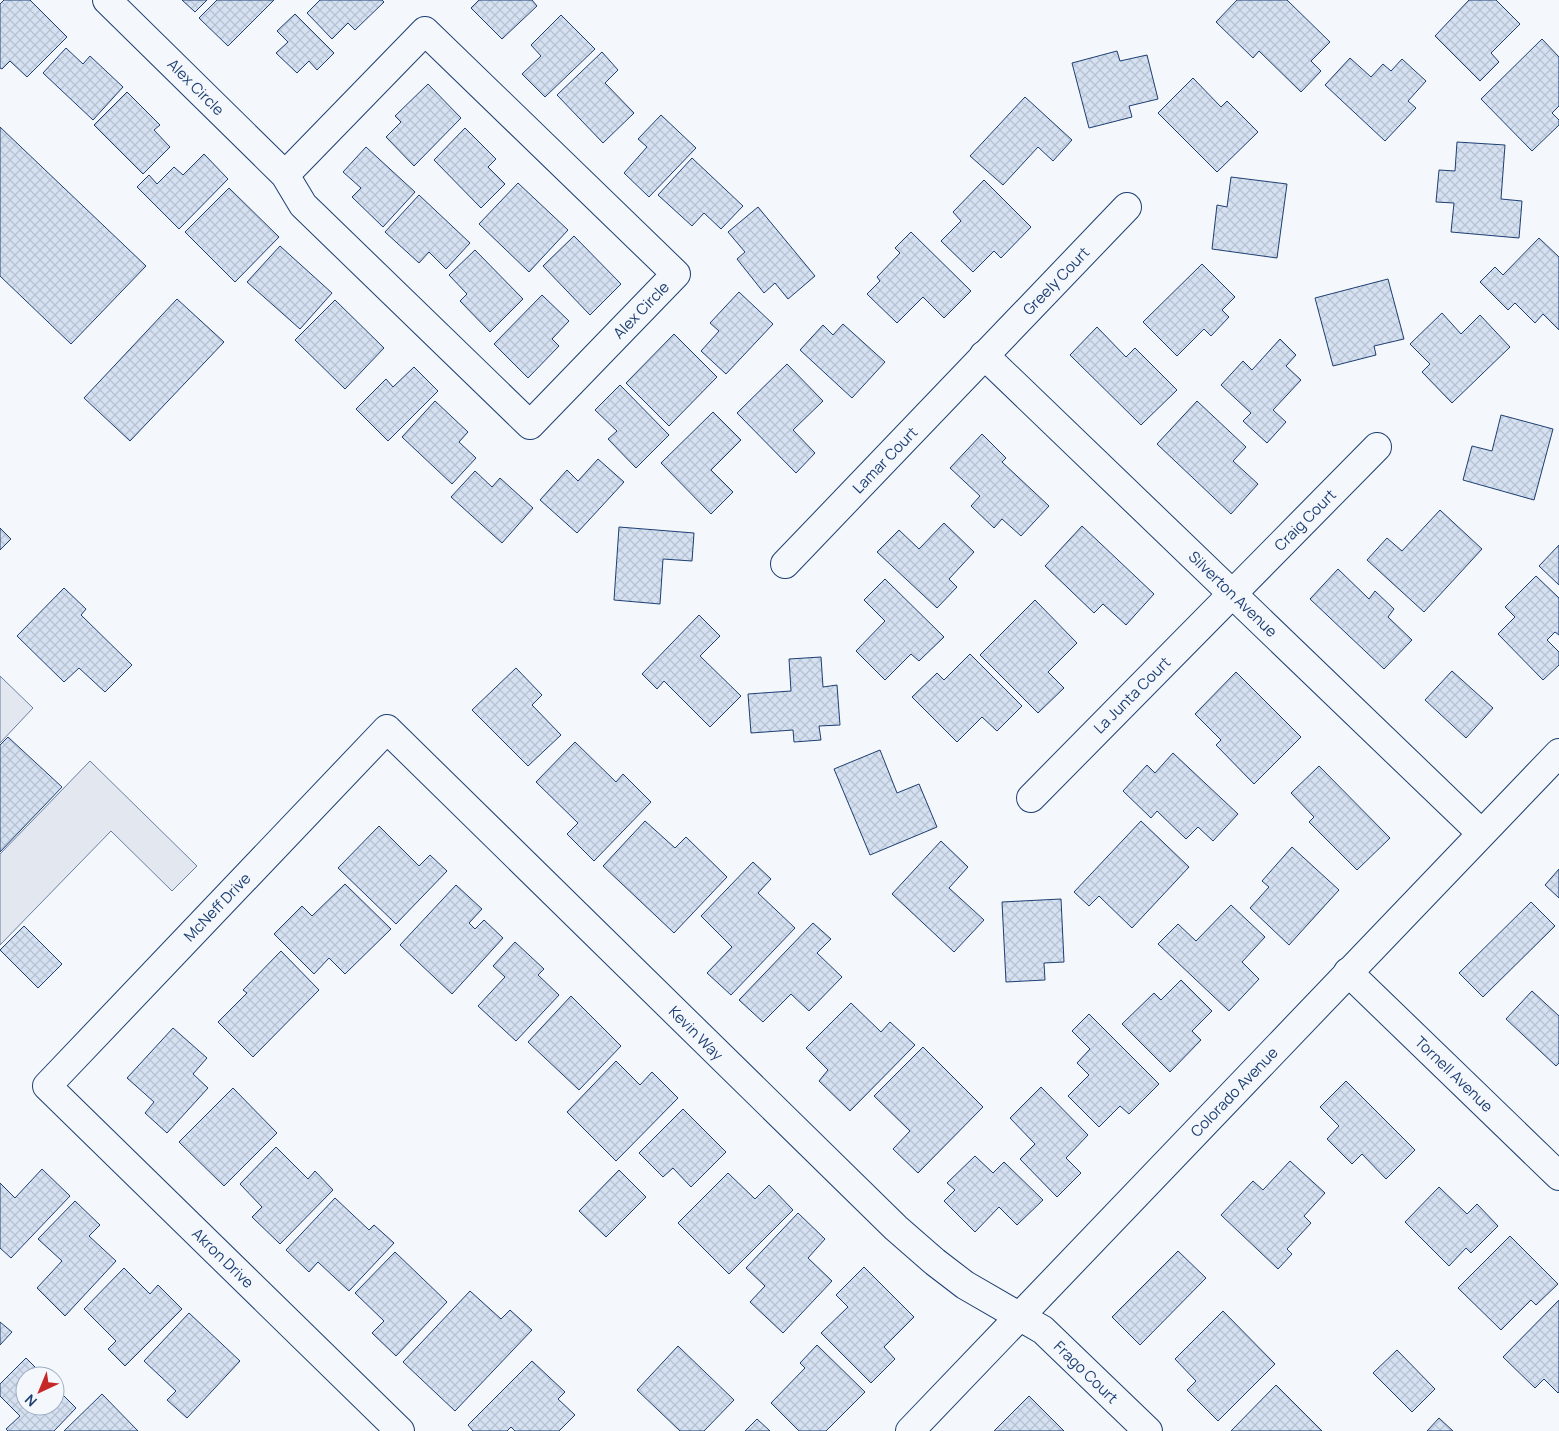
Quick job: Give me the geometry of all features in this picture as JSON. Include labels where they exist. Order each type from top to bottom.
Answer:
[{"type":"street","name":"Alex Circle","points":[[108,0],[285,175],[304,205],[530,424],[676,274],[425,31],[285,175]]},
{"type":"street","name":"Greely Court","points":[[984,355],[1127,207]]},
{"type":"street","name":"Lamar Court","points":[[785,564],[984,355]]},
{"type":"street","name":"Silverton Avenue","points":[[984,355],[1481,833]]},
{"type":"street","name":"Craig Court","points":[[1232,593],[1377,447]]},
{"type":"street","name":"La Junta Court","points":[[1031,798],[1232,593]]},
{"type":"street","name":"McNeff Drive","points":[[47,1086],[387,729]]},
{"type":"street","name":"Kevin Way","points":[[387,729],[896,1228],[934,1262],[965,1285],[1021,1316]]},
{"type":"street","name":"Colorado Avenue","points":[[910,1431],[1559,753]]},
{"type":"street","name":"Tornell Avenue","points":[[1348,972],[1559,1176]]},
{"type":"street","name":"Akron Drive","points":[[47,1086],[400,1431]]},
{"type":"street","name":"Frago Court","points":[[1021,1316],[1043,1330],[1148,1431]]},
{"type":"shaded area","points":[[0,676],[33,708],[0,743]]},
{"type":"shaded area","points":[[90,761],[197,866],[172,891],[111,831],[0,945],[0,854]]},
{"type":"building","points":[[4,0],[30,0],[67,37],[27,77],[10,61],[2,69],[0,68],[0,4]]},
{"type":"building","points":[[182,0],[207,0],[195,12]]},
{"type":"building","points":[[217,0],[274,0],[228,46],[199,18]]},
{"type":"building","points":[[320,0],[382,0],[384,2],[355,30],[348,23],[332,39],[307,13]]},
{"type":"building","points":[[479,0],[532,0],[537,6],[502,39],[471,8]]},
{"type":"building","points":[[1237,0],[1287,0],[1330,42],[1311,61],[1321,71],[1301,92],[1259,51],[1253,58],[1216,22]]},
{"type":"building","points":[[1469,0],[1496,0],[1520,24],[1491,53],[1499,62],[1480,81],[1435,36]]},
{"type":"building","points":[[295,14],[334,53],[317,70],[309,61],[297,73],[276,53],[288,42],[277,31]]},
{"type":"building","points":[[561,15],[595,49],[545,97],[522,74],[541,56],[531,45]]},
{"type":"building","points":[[1542,39],[1559,57],[1559,106],[1552,113],[1559,120],[1559,125],[1532,151],[1481,99]]},
{"type":"building","points":[[66,48],[83,64],[90,56],[123,87],[93,120],[43,73]]},
{"type":"building","points":[[1117,51],[1120,61],[1147,55],[1158,99],[1129,106],[1132,117],[1089,128],[1072,63]]},
{"type":"building","points":[[602,52],[618,70],[605,83],[634,113],[603,143],[557,95]]},
{"type":"building","points":[[1350,58],[1371,77],[1383,64],[1391,71],[1402,59],[1426,81],[1408,101],[1416,108],[1385,141],[1325,85]]},
{"type":"building","points":[[1193,78],[1221,107],[1227,101],[1258,132],[1217,172],[1158,113]]},
{"type":"building","points":[[428,84],[461,118],[414,166],[386,137],[401,122],[395,116]]},
{"type":"building","points":[[127,92],[160,125],[154,130],[170,147],[143,174],[94,125]]},
{"type":"building","points":[[1025,97],[1072,140],[1053,161],[1038,147],[1003,185],[970,156]]},
{"type":"building","points":[[661,115],[696,148],[649,197],[624,173],[647,147],[638,139]]},
{"type":"building","points":[[0,127],[146,266],[71,344],[0,276]]},
{"type":"building","points":[[465,128],[496,159],[488,167],[505,184],[481,208],[434,160]]},
{"type":"building","points":[[1457,142],[1505,145],[1501,199],[1522,201],[1519,238],[1451,232],[1454,203],[1436,202],[1439,170],[1455,171]]},
{"type":"building","points":[[366,147],[415,192],[383,227],[352,197],[361,188],[343,172]]},
{"type":"building","points":[[204,154],[228,179],[179,229],[137,187],[149,175],[157,184],[174,167],[183,175]]},
{"type":"building","points":[[692,158],[743,206],[721,229],[704,213],[692,226],[658,195]]},
{"type":"building","points":[[1231,177],[1287,184],[1277,258],[1212,249],[1217,205],[1227,207]]},
{"type":"building","points":[[984,180],[1031,227],[1001,258],[994,251],[973,272],[941,241],[961,221],[953,212]]},
{"type":"building","points":[[518,183],[568,230],[529,272],[479,224]]},
{"type":"building","points":[[229,188],[279,237],[235,282],[185,232]]},
{"type":"building","points":[[419,195],[470,243],[446,269],[429,252],[419,263],[385,232]]},
{"type":"building","points":[[758,207],[815,276],[788,299],[775,283],[764,293],[737,259],[745,252],[728,232]]},
{"type":"building","points":[[911,232],[971,291],[944,318],[923,297],[897,323],[867,294],[880,281],[877,277],[900,253],[895,248]]},
{"type":"building","points":[[574,236],[621,284],[590,315],[543,266]]},
{"type":"building","points":[[1539,238],[1559,257],[1559,330],[1543,314],[1535,323],[1515,303],[1508,310],[1480,282],[1495,267],[1503,275]]},
{"type":"building","points":[[280,246],[332,293],[300,329],[247,282]]},
{"type":"building","points":[[475,250],[523,299],[490,332],[460,301],[467,294],[449,275]]},
{"type":"building","points":[[1202,264],[1235,297],[1222,310],[1229,317],[1211,336],[1204,329],[1177,356],[1143,322]]},
{"type":"building","points":[[1388,279],[1404,339],[1374,346],[1376,355],[1333,366],[1315,298]]},
{"type":"building","points":[[739,292],[773,324],[726,374],[701,351],[719,331],[710,323]]},
{"type":"building","points":[[542,295],[569,321],[552,339],[559,346],[528,378],[494,344]]},
{"type":"building","points":[[177,299],[224,342],[130,441],[84,398]]},
{"type":"building","points":[[335,300],[384,348],[345,389],[295,340]]},
{"type":"building","points":[[1442,313],[1461,334],[1480,315],[1510,347],[1452,403],[1422,372],[1430,364],[1410,344]]},
{"type":"building","points":[[843,324],[885,362],[852,398],[800,350],[823,325],[833,335]]},
{"type":"building","points":[[1097,327],[1126,357],[1135,348],[1177,390],[1141,425],[1070,355]]},
{"type":"building","points":[[674,334],[717,377],[669,426],[626,383]]},
{"type":"building","points":[[1280,339],[1296,355],[1286,366],[1301,380],[1273,410],[1286,422],[1267,443],[1243,421],[1251,413],[1221,385],[1243,361],[1252,370]]},
{"type":"building","points":[[787,364],[823,401],[793,430],[815,453],[796,473],[737,413]]},
{"type":"building","points":[[414,367],[438,391],[388,441],[356,409],[386,379],[393,387]]},
{"type":"building","points":[[620,385],[669,435],[636,468],[608,439],[617,431],[595,410]]},
{"type":"building","points":[[435,401],[468,432],[459,442],[476,458],[452,484],[402,437]]},
{"type":"building","points":[[1197,401],[1246,447],[1233,461],[1258,484],[1231,514],[1157,444]]},
{"type":"building","points":[[713,412],[741,440],[711,470],[733,492],[711,514],[661,463]]},
{"type":"building","points":[[1501,415],[1553,429],[1534,500],[1463,480],[1472,446],[1492,451]]},
{"type":"building","points":[[982,434],[1006,458],[1002,462],[1049,506],[1021,536],[1002,519],[994,528],[971,506],[980,496],[950,468]]},
{"type":"building","points":[[598,459],[624,482],[577,533],[540,500],[567,470],[578,481]]},
{"type":"building","points":[[475,471],[492,487],[500,478],[533,508],[502,543],[451,497]]},
{"type":"building","points":[[1440,510],[1482,549],[1424,612],[1367,560],[1387,538],[1402,551]]},
{"type":"building","points":[[944,523],[974,552],[949,579],[957,587],[937,608],[877,552],[899,530],[919,549]]},
{"type":"building","points":[[1082,526],[1154,594],[1126,625],[1103,604],[1094,613],[1045,566]]},
{"type":"building","points":[[619,527],[694,533],[692,561],[663,559],[660,604],[614,600]]},
{"type":"building","points":[[0,528],[11,539],[0,550]]},
{"type":"building","points":[[1559,545],[1559,585],[1539,566]]},
{"type":"building","points":[[1338,569],[1369,599],[1375,591],[1394,609],[1388,617],[1412,640],[1384,669],[1310,599]]},
{"type":"building","points":[[1536,576],[1559,598],[1559,635],[1555,632],[1547,640],[1559,652],[1559,665],[1543,680],[1498,634],[1515,617],[1505,607]]},
{"type":"building","points":[[885,579],[944,637],[919,661],[911,654],[885,680],[856,651],[885,621],[864,600]]},
{"type":"building","points":[[64,588],[86,609],[81,615],[132,665],[105,692],[79,668],[64,682],[17,636]]},
{"type":"building","points":[[1035,600],[1077,643],[1048,672],[1064,688],[1038,713],[980,655]]},
{"type":"building","points":[[699,615],[720,636],[700,656],[741,696],[710,727],[664,681],[657,689],[642,674]]},
{"type":"building","points":[[970,654],[1022,706],[997,731],[982,717],[957,742],[912,697],[937,673],[944,680]]},
{"type":"building","points":[[821,657],[823,687],[837,685],[840,725],[819,726],[821,740],[794,742],[793,730],[751,733],[748,694],[791,691],[789,659]]},
{"type":"building","points":[[516,668],[542,695],[532,705],[561,735],[528,766],[472,710]]},
{"type":"building","points":[[1452,671],[1493,708],[1466,738],[1425,700]]},
{"type":"building","points":[[1236,672],[1301,737],[1254,784],[1216,745],[1221,740],[1195,714]]},
{"type":"building","points":[[8,737],[62,787],[0,852],[0,745]]},
{"type":"building","points":[[575,742],[616,782],[623,774],[651,802],[594,861],[567,834],[578,823],[536,782]]},
{"type":"building","points":[[880,750],[897,793],[919,784],[937,827],[870,855],[834,769]]},
{"type":"building","points":[[1173,753],[1238,814],[1213,841],[1198,827],[1186,839],[1157,811],[1151,818],[1123,791],[1147,765],[1155,773]]},
{"type":"building","points":[[1319,766],[1390,838],[1357,870],[1309,822],[1314,817],[1291,793]]},
{"type":"building","points":[[645,821],[675,848],[686,837],[727,877],[674,933],[603,866]]},
{"type":"building","points":[[1141,821],[1189,867],[1132,928],[1099,896],[1089,906],[1074,892]]},
{"type":"building","points":[[379,826],[419,866],[430,855],[447,871],[396,924],[338,868]]},
{"type":"building","points":[[941,841],[968,867],[949,888],[984,920],[954,952],[892,894]]},
{"type":"building","points":[[1292,847],[1339,890],[1289,945],[1250,908],[1269,887],[1262,881]]},
{"type":"building","points":[[753,862],[771,879],[758,893],[795,928],[731,995],[707,973],[732,947],[701,916]]},
{"type":"building","points":[[1559,869],[1559,898],[1545,885]]},
{"type":"building","points":[[345,884],[391,929],[345,974],[329,958],[314,974],[274,934],[302,906],[312,916]]},
{"type":"building","points":[[456,885],[482,909],[469,923],[475,929],[484,920],[503,938],[452,994],[400,945]]},
{"type":"building","points":[[1061,899],[1064,962],[1044,963],[1045,980],[1006,982],[1002,902]]},
{"type":"building","points":[[1531,902],[1555,926],[1483,997],[1459,973]]},
{"type":"building","points":[[1231,905],[1265,937],[1242,962],[1259,979],[1229,1011],[1158,944],[1178,924],[1196,941]]},
{"type":"building","points":[[813,923],[831,939],[817,953],[842,977],[809,1011],[791,994],[763,1022],[739,1000]]},
{"type":"building","points":[[24,926],[62,964],[38,988],[0,950]]},
{"type":"building","points":[[515,942],[544,969],[538,975],[559,995],[516,1041],[478,1006],[505,977],[493,966]]},
{"type":"building","points":[[281,951],[319,990],[253,1057],[218,1022],[247,993],[243,990]]},
{"type":"building","points":[[1181,980],[1212,1011],[1192,1031],[1201,1040],[1170,1072],[1122,1024],[1154,993],[1161,1000]]},
{"type":"building","points":[[1532,991],[1559,1016],[1559,1063],[1556,1066],[1506,1019]]},
{"type":"building","points":[[571,996],[621,1046],[579,1090],[528,1042]]},
{"type":"building","points":[[851,1003],[881,1032],[890,1022],[915,1045],[850,1111],[819,1081],[828,1070],[806,1048]]},
{"type":"building","points":[[1089,1014],[1159,1084],[1129,1114],[1120,1106],[1099,1127],[1068,1096],[1089,1075],[1077,1063],[1090,1049],[1072,1031]]},
{"type":"building","points":[[173,1028],[207,1058],[193,1074],[208,1088],[167,1133],[145,1113],[154,1102],[127,1078]]},
{"type":"building","points":[[923,1047],[983,1107],[918,1173],[893,1149],[910,1131],[874,1096]]},
{"type":"building","points":[[616,1061],[640,1085],[652,1072],[678,1098],[616,1161],[567,1112]]},
{"type":"building","points":[[1346,1081],[1415,1150],[1386,1179],[1362,1154],[1352,1164],[1327,1139],[1339,1126],[1320,1107]]},
{"type":"building","points":[[1041,1087],[1088,1135],[1066,1158],[1081,1173],[1057,1197],[1020,1159],[1035,1144],[1010,1118]]},
{"type":"building","points":[[233,1088],[277,1133],[224,1186],[179,1142]]},
{"type":"building","points":[[683,1109],[726,1152],[691,1187],[673,1168],[663,1177],[639,1153]]},
{"type":"building","points":[[276,1147],[308,1179],[315,1171],[333,1190],[280,1244],[252,1217],[262,1207],[240,1184]]},
{"type":"building","points":[[975,1156],[993,1173],[1004,1162],[1043,1200],[1017,1225],[999,1207],[975,1232],[944,1201],[955,1190],[947,1183]]},
{"type":"building","points":[[1290,1161],[1325,1193],[1304,1216],[1311,1223],[1287,1249],[1292,1254],[1278,1269],[1221,1215],[1253,1181],[1263,1190]]},
{"type":"building","points":[[42,1169],[70,1196],[11,1258],[0,1248],[0,1183],[15,1198]]},
{"type":"building","points":[[619,1170],[646,1197],[606,1237],[579,1211]]},
{"type":"building","points":[[728,1173],[755,1199],[769,1185],[793,1210],[729,1274],[678,1223]]},
{"type":"building","points":[[1439,1187],[1467,1214],[1477,1204],[1498,1226],[1471,1253],[1466,1248],[1449,1266],[1405,1222]]},
{"type":"building","points":[[335,1198],[369,1230],[374,1225],[394,1243],[349,1291],[318,1262],[309,1272],[286,1250]]},
{"type":"building","points":[[75,1201],[100,1225],[89,1236],[116,1261],[65,1316],[37,1288],[62,1261],[38,1239]]},
{"type":"building","points":[[798,1213],[825,1239],[808,1258],[832,1281],[783,1333],[750,1302],[765,1286],[746,1268]]},
{"type":"building","points":[[1510,1236],[1558,1284],[1536,1305],[1531,1300],[1501,1330],[1458,1288]]},
{"type":"building","points":[[1178,1251],[1206,1278],[1140,1345],[1112,1317]]},
{"type":"building","points":[[395,1252],[447,1302],[396,1356],[372,1333],[384,1321],[355,1293]]},
{"type":"building","points":[[864,1267],[914,1317],[884,1347],[895,1359],[871,1383],[821,1333],[848,1307],[836,1295]]},
{"type":"building","points":[[124,1268],[150,1294],[158,1285],[182,1309],[125,1366],[108,1349],[116,1341],[84,1309]]},
{"type":"building","points":[[470,1291],[501,1319],[510,1310],[532,1330],[455,1411],[403,1362]]},
{"type":"building","points":[[1559,1300],[1558,1393],[1544,1379],[1535,1388],[1503,1357]]},
{"type":"building","points":[[1223,1311],[1275,1364],[1218,1421],[1187,1390],[1196,1381],[1175,1359]]},
{"type":"building","points":[[189,1313],[240,1361],[187,1418],[167,1400],[176,1391],[144,1361]]},
{"type":"building","points":[[0,1322],[12,1332],[0,1345]]},
{"type":"building","points":[[817,1345],[865,1392],[826,1431],[799,1431],[771,1403],[805,1368],[800,1363]]},
{"type":"building","points":[[678,1346],[734,1400],[704,1431],[680,1431],[637,1390]]},
{"type":"building","points":[[1397,1350],[1435,1389],[1412,1412],[1373,1373]]},
{"type":"building","points":[[26,1358],[34,1366],[18,1366]]},
{"type":"building","points":[[532,1361],[565,1392],[558,1399],[575,1415],[559,1431],[515,1431],[511,1427],[507,1431],[473,1431],[468,1425]]},
{"type":"building","points":[[15,1369],[15,1411],[0,1396],[0,1384]]},
{"type":"building","points":[[1276,1385],[1322,1431],[1231,1431]]},
{"type":"building","points":[[102,1394],[138,1431],[64,1431]]},
{"type":"building","points":[[1029,1396],[1064,1431],[994,1431]]},
{"type":"building","points":[[65,1397],[76,1408],[54,1431],[8,1431],[6,1429],[20,1416],[65,1416]]},
{"type":"building","points":[[1439,1418],[1453,1431],[1427,1431]]},
{"type":"building","points":[[757,1419],[770,1431],[745,1431]]}]
